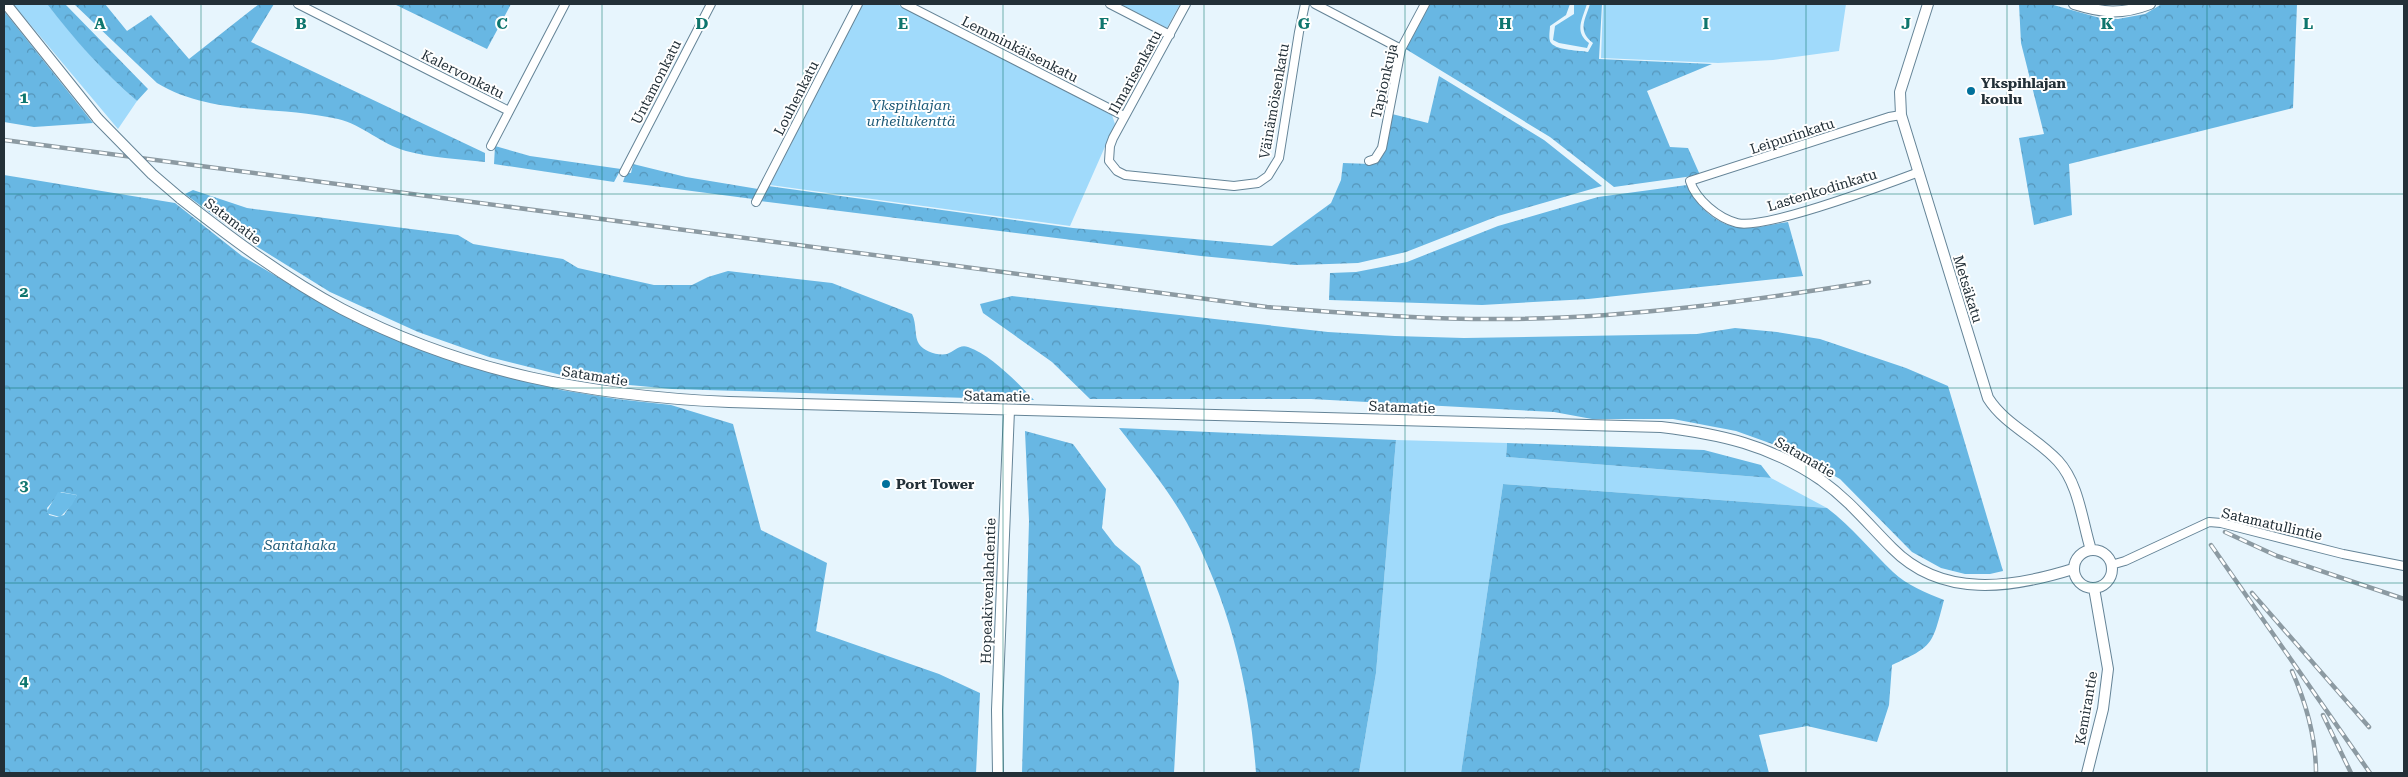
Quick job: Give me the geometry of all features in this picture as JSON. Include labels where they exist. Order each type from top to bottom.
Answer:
[{"type":"main road","name":"Satamatie","points":[[6,4],[98,119],[152,174],[235,241],[342,308],[388,330],[447,354],[542,381],[624,395],[672,399],[1660,427],[1695,431],[1744,442],[1786,460],[1812,475],[1837,492],[1864,516],[1904,559],[1942,579],[1972,586],[1991,586],[2031,580],[2074,569]]},
{"type":"main road","name":"Metsäkatu","points":[[1928,4],[1900,92],[1901,115],[1988,398],[2002,417],[2040,443],[2065,469],[2072,482],[2091,550]]},
{"type":"main road","points":[[2074,4],[2096,10],[2119,13],[2150,4]]},
{"type":"main road","name":"Hopeakivenlahdentie","points":[[998,773],[997,710],[1009,410]]},
{"type":"main road","points":[[2091,550],[2103,552],[2112,565],[2110,577],[2106,582],[2094,588],[2089,588],[2079,582],[2074,569],[2079,555],[2091,550]]},
{"type":"main road","name":"Kemirantie","points":[[2087,773],[2103,709],[2108,669],[2094,588]]},
{"type":"street","name":"Kalervonkatu","points":[[298,4],[509,111],[565,4]]},
{"type":"street","name":"Untamonkatu","points":[[624,172],[710,4]]},
{"type":"street","name":"Louhenkatu","points":[[756,202],[858,4]]},
{"type":"street","name":"Lemminkäisenkatu","points":[[905,4],[1124,116]]},
{"type":"street","points":[[1110,4],[1170,35]]},
{"type":"street","name":"Ilmarisenkatu","points":[[1108,154],[1113,138],[1124,116],[1186,4]]},
{"type":"street","name":"Väinämöisenkatu","points":[[1108,154],[1109,161],[1117,171],[1138,177],[1234,186],[1258,183],[1268,176],[1280,158],[1305,4]]},
{"type":"street","points":[[1316,4],[1401,49]]},
{"type":"street","name":"Tapionkuja","points":[[1369,161],[1374,159],[1382,148],[1401,49],[1425,4]]},
{"type":"street","points":[[491,146],[509,111]]},
{"type":"street","name":"Leipurinkatu","points":[[1690,181],[1889,117],[1901,115]]},
{"type":"street","name":"Lastenkodinkatu","points":[[1690,181],[1703,202],[1723,216],[1739,223],[1786,216],[1919,172]]},
{"type":"street","name":"Satamatullintie","points":[[2112,565],[2125,561],[2209,522],[2222,523],[2343,554],[2404,566]]},
{"type":"green space","points":[[13,4],[47,4],[90,55],[137,101],[118,129]]},
{"type":"green space","points":[[47,4],[65,4],[148,89],[137,101],[89,55]]},
{"type":"green space","points":[[74,4],[105,4],[127,31],[151,15],[189,59],[259,4],[274,4],[251,42],[485,153],[485,162],[435,157],[406,151],[338,119],[222,105],[200,101],[178,93],[157,83]]},
{"type":"green space","points":[[394,4],[511,4],[487,49]]},
{"type":"green space","name":"Ykspihlajan urheilukenttä","points":[[863,4],[897,4],[1112,115],[1115,124],[1070,226],[770,185]]},
{"type":"green space","points":[[1120,4],[1180,4],[1167,28]]},
{"type":"green space","points":[[1428,4],[1570,4],[1566,15],[1550,26],[1550,41],[1554,46],[1588,52],[1593,43],[1585,34],[1585,20],[1590,4],[1602,4],[1599,59],[1712,64],[1647,91],[1670,147],[1688,148],[1700,175],[1614,187],[1550,137],[1404,48]]},
{"type":"green space","points":[[1603,4],[1846,4],[1839,51],[1773,60],[1718,63],[1601,58]]},
{"type":"green space","points":[[2019,4],[2050,4],[2100,18],[2118,19],[2145,14],[2162,4],[2297,4],[2293,108],[2069,164],[2072,215],[2034,225],[2019,138],[2044,134],[2021,43]]},
{"type":"green space","points":[[4,11],[93,123],[34,127],[4,122]]},
{"type":"green space","points":[[1439,76],[1544,140],[1602,186],[1498,216],[1406,252],[1358,263],[1295,265],[1201,256],[759,201],[768,186],[1073,228],[1272,246],[1331,203],[1341,180],[1343,163],[1370,164],[1378,160],[1392,114],[1428,123]]},
{"type":"green space","points":[[495,146],[530,156],[621,169],[614,182],[494,164]]},
{"type":"green space","points":[[633,164],[686,177],[758,189],[753,199],[623,182],[626,173],[631,173]]},
{"type":"green space","name":"Santahaka","points":[[4,175],[175,203],[242,256],[332,309],[412,347],[490,372],[561,390],[671,405],[733,424],[761,530],[827,563],[816,631],[939,674],[980,693],[976,773],[4,773]],"holes":[[[61,492],[77,495],[64,515],[57,517],[49,515],[47,508]]]},
{"type":"green space","points":[[1687,185],[1695,199],[1707,212],[1729,225],[1749,228],[1788,222],[1803,276],[1588,299],[1482,305],[1329,300],[1330,273],[1356,272],[1407,262],[1498,226],[1598,197]]},
{"type":"green space","points":[[193,190],[247,208],[458,235],[473,244],[563,259],[578,268],[654,285],[692,285],[708,277],[728,271],[832,283],[912,314],[917,341],[927,351],[935,354],[947,354],[959,347],[965,346],[985,356],[1003,370],[1034,400],[672,389],[565,376],[489,357],[418,332],[330,292],[251,243],[185,194]]},
{"type":"green space","points":[[1012,296],[1328,332],[1395,336],[1464,338],[1697,334],[1735,328],[1820,339],[1906,368],[1948,386],[2003,571],[1990,574],[1965,574],[1941,568],[1912,552],[1840,479],[1786,449],[1736,431],[1673,419],[1592,419],[1554,412],[1311,399],[1090,399],[1052,362],[983,313],[980,304]]},
{"type":"green space","points":[[1119,428],[1396,440],[1376,673],[1359,773],[1256,773],[1249,708],[1243,676],[1226,613],[1215,582],[1180,510]]},
{"type":"green space","points":[[1025,431],[1073,444],[1106,489],[1102,528],[1115,545],[1140,566],[1179,682],[1174,773],[1022,773],[1029,521]]},
{"type":"green space","points":[[1396,440],[1507,443],[1506,457],[1771,478],[1827,508],[1503,484],[1461,773],[1359,773],[1376,673]]},
{"type":"green space","points":[[1507,443],[1704,450],[1761,465],[1771,478],[1506,457]]},
{"type":"green space","points":[[1503,484],[1827,508],[1845,523],[1898,577],[1944,600],[1937,626],[1924,648],[1892,665],[1889,705],[1877,742],[1807,726],[1759,735],[1769,773],[1461,773]]},
{"type":"shaded area","points":[[1574,4],[1587,4],[1581,20],[1580,30],[1584,39],[1589,43],[1587,48],[1559,43],[1553,40],[1555,26],[1574,14]]},
{"type":"shaded area","points":[[58,492],[77,495],[72,505],[60,517],[46,513]]},
{"type":"railway","points":[[4,140],[1267,307],[1388,316],[1508,319],[1554,318],[1689,307],[1869,282]]},
{"type":"railway","points":[[2225,532],[2277,556],[2404,599]]},
{"type":"railway","points":[[2211,545],[2370,773]]},
{"type":"railway","points":[[2252,593],[2369,727]]},
{"type":"railway","points":[[2292,671],[2309,721],[2316,760],[2316,773]]},
{"type":"railway","points":[[2323,715],[2351,773]]},
{"type":"place","name":"Ykspihlajan koulu","points":[[1971,91]]},
{"type":"place","name":"Port Tower","points":[[886,484]]}]
